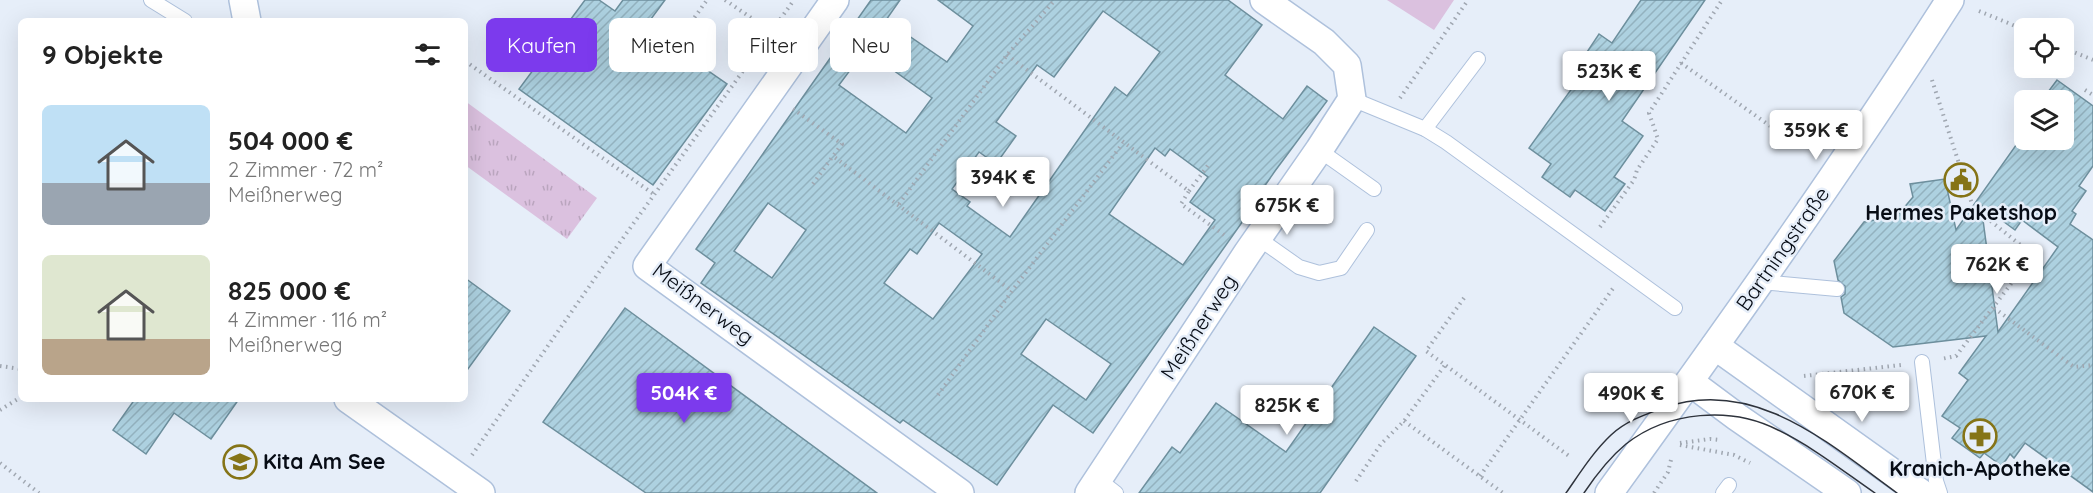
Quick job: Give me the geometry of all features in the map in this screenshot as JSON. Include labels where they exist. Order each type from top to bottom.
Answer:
[{"type":"street","points":[[243,0],[246,18]]},
{"type":"street","name":"Meißnerweg","points":[[835,0],[646,266],[960,493]]},
{"type":"street","points":[[1264,0],[1324,42],[1347,65],[1352,99]]},
{"type":"street","name":"Bartningstraße","points":[[1609,493],[1690,382],[1847,157],[1950,0]]},
{"type":"street","name":"Meißnerweg","points":[[1101,488],[1253,245],[1352,99]]},
{"type":"street","points":[[1715,346],[1921,493]]},
{"type":"street","points":[[1690,382],[1847,493]]},
{"type":"street","points":[[352,402],[481,493]]},
{"type":"lane","points":[[152,0],[180,18]]},
{"type":"lane","points":[[1425,129],[1478,59]]},
{"type":"lane","points":[[1352,99],[1425,129],[1675,308]]},
{"type":"lane","points":[[1319,150],[1374,189]]},
{"type":"lane","points":[[1253,245],[1299,267],[1318,273],[1341,268],[1367,230]]},
{"type":"lane","points":[[1760,282],[1837,290]]},
{"type":"lane","points":[[1922,362],[1936,481],[1941,493]]},
{"type":"path","points":[[694,18],[707,0]]},
{"type":"path","points":[[726,0],[752,18]]},
{"type":"path","points":[[782,18],[794,0]]},
{"type":"path","points":[[898,204],[1007,54],[1055,0]]},
{"type":"path","points":[[1389,113],[1468,0]]},
{"type":"path","points":[[1587,244],[1634,180],[1637,170],[1658,139],[1649,113],[1722,0]]},
{"type":"path","points":[[1979,11],[2014,25]]},
{"type":"path","points":[[1795,377],[1956,356],[2033,255],[1973,207],[1922,44]]},
{"type":"path","points":[[2074,52],[2093,60]]},
{"type":"path","points":[[1007,54],[1189,191]]},
{"type":"path","points":[[468,63],[683,214]]},
{"type":"path","points":[[1681,63],[1793,142]]},
{"type":"path","points":[[457,477],[654,194],[743,72]]},
{"type":"path","points":[[2085,90],[2093,95]]},
{"type":"path","points":[[769,92],[842,144],[813,184]]},
{"type":"path","points":[[938,395],[1012,291],[1123,143]]},
{"type":"path","points":[[833,156],[1012,291]]},
{"type":"path","points":[[1209,164],[1181,204],[1253,245]]},
{"type":"path","points":[[1480,476],[1624,272]]},
{"type":"path","points":[[1464,298],[1426,351],[1569,456]]},
{"type":"path","points":[[1994,308],[2074,367],[2093,365]]},
{"type":"path","points":[[0,366],[18,369]]},
{"type":"path","points":[[1356,481],[1381,444],[1404,421],[1445,366]]},
{"type":"path","points":[[0,410],[18,399]]},
{"type":"path","points":[[1404,421],[1503,493]]},
{"type":"path","points":[[1676,444],[1734,455],[1757,467]]},
{"type":"path","points":[[1654,493],[1668,472],[1673,453]]},
{"type":"path","points":[[0,463],[39,493]]},
{"type":"green space","points":[[1387,0],[1454,0],[1434,30]]},
{"type":"green space","points":[[468,103],[597,198],[567,239],[468,167]]},
{"type":"building","points":[[585,0],[599,0],[615,11],[623,0],[665,0],[652,18],[609,18],[609,72],[710,72],[727,84],[653,185],[519,89],[532,72],[597,72],[597,18],[572,18]]},
{"type":"building","points":[[871,0],[900,0],[887,18],[858,18]]},
{"type":"building","points":[[938,0],[1228,0],[1262,25],[1225,75],[1283,119],[1307,86],[1327,101],[1275,171],[1248,210],[1250,211],[1093,433],[1053,405],[997,485],[903,420],[900,423],[701,283],[715,263],[696,249],[830,58],[830,72],[849,72],[839,85],[906,133],[932,98],[896,72],[911,72],[911,37],[947,62],[973,26]],"holes":[[[1103,11],[1160,52],[1127,96],[1115,87],[1010,237],[967,206],[970,202],[952,189],[979,152],[996,164],[1016,136],[996,122],[1037,65],[1054,77]],[[1155,148],[1165,156],[1170,149],[1208,177],[1190,202],[1215,220],[1183,265],[1109,214]],[[768,203],[806,230],[772,278],[734,251]],[[939,223],[982,254],[933,319],[884,283],[910,249],[917,254]],[[1046,319],[1111,364],[1086,400],[1021,354]]]},
{"type":"building","points":[[1641,0],[1705,0],[1622,121],[1643,136],[1614,177],[1625,184],[1605,211],[1575,190],[1570,197],[1542,177],[1551,164],[1529,148],[1573,87],[1567,82],[1599,34],[1612,43]]},
{"type":"building","points":[[2057,80],[2071,90],[2050,90]]},
{"type":"building","points":[[2074,92],[2093,106],[2093,166],[2079,186],[2086,191],[2072,211],[2076,214],[2070,224],[2093,240],[2093,492],[2025,443],[2014,458],[2010,454],[2002,466],[1984,453],[1980,458],[1952,438],[1960,428],[1942,416],[1968,380],[1959,373],[1986,336],[1893,347],[1844,313],[1841,297],[1845,294],[1845,286],[1838,280],[1834,261],[1864,222],[1897,216],[1913,197],[1910,184],[1945,179],[1956,230],[2014,148],[2014,150],[2074,150]],"holes":[[[1981,205],[2015,230],[2022,220],[2058,247],[1998,332]]]},
{"type":"building","points":[[468,280],[510,311],[468,369]]},
{"type":"building","points":[[625,308],[877,493],[646,493],[543,422]]},
{"type":"building","points":[[1374,327],[1416,356],[1320,493],[1139,493],[1172,447],[1180,453],[1216,403],[1286,452]]},
{"type":"building","points":[[133,402],[237,402],[211,439],[174,413],[146,454],[113,430]]},
{"type":"tram line","points":[[1566,493],[1604,442],[1617,430],[1663,408],[1696,400],[1728,401],[1759,408],[1788,420],[1844,454],[1897,493]]},
{"type":"tram line","points":[[1584,493],[1614,455],[1643,433],[1680,419],[1720,415],[1760,422],[1778,430],[1816,452],[1875,493]]},
{"type":"place","name":"Hermes Paketshop","points":[[1961,180]]},
{"type":"place","name":"Kranich-Apotheke","points":[[1980,436]]},
{"type":"place","name":"Kita Am See","points":[[240,462]]}]
